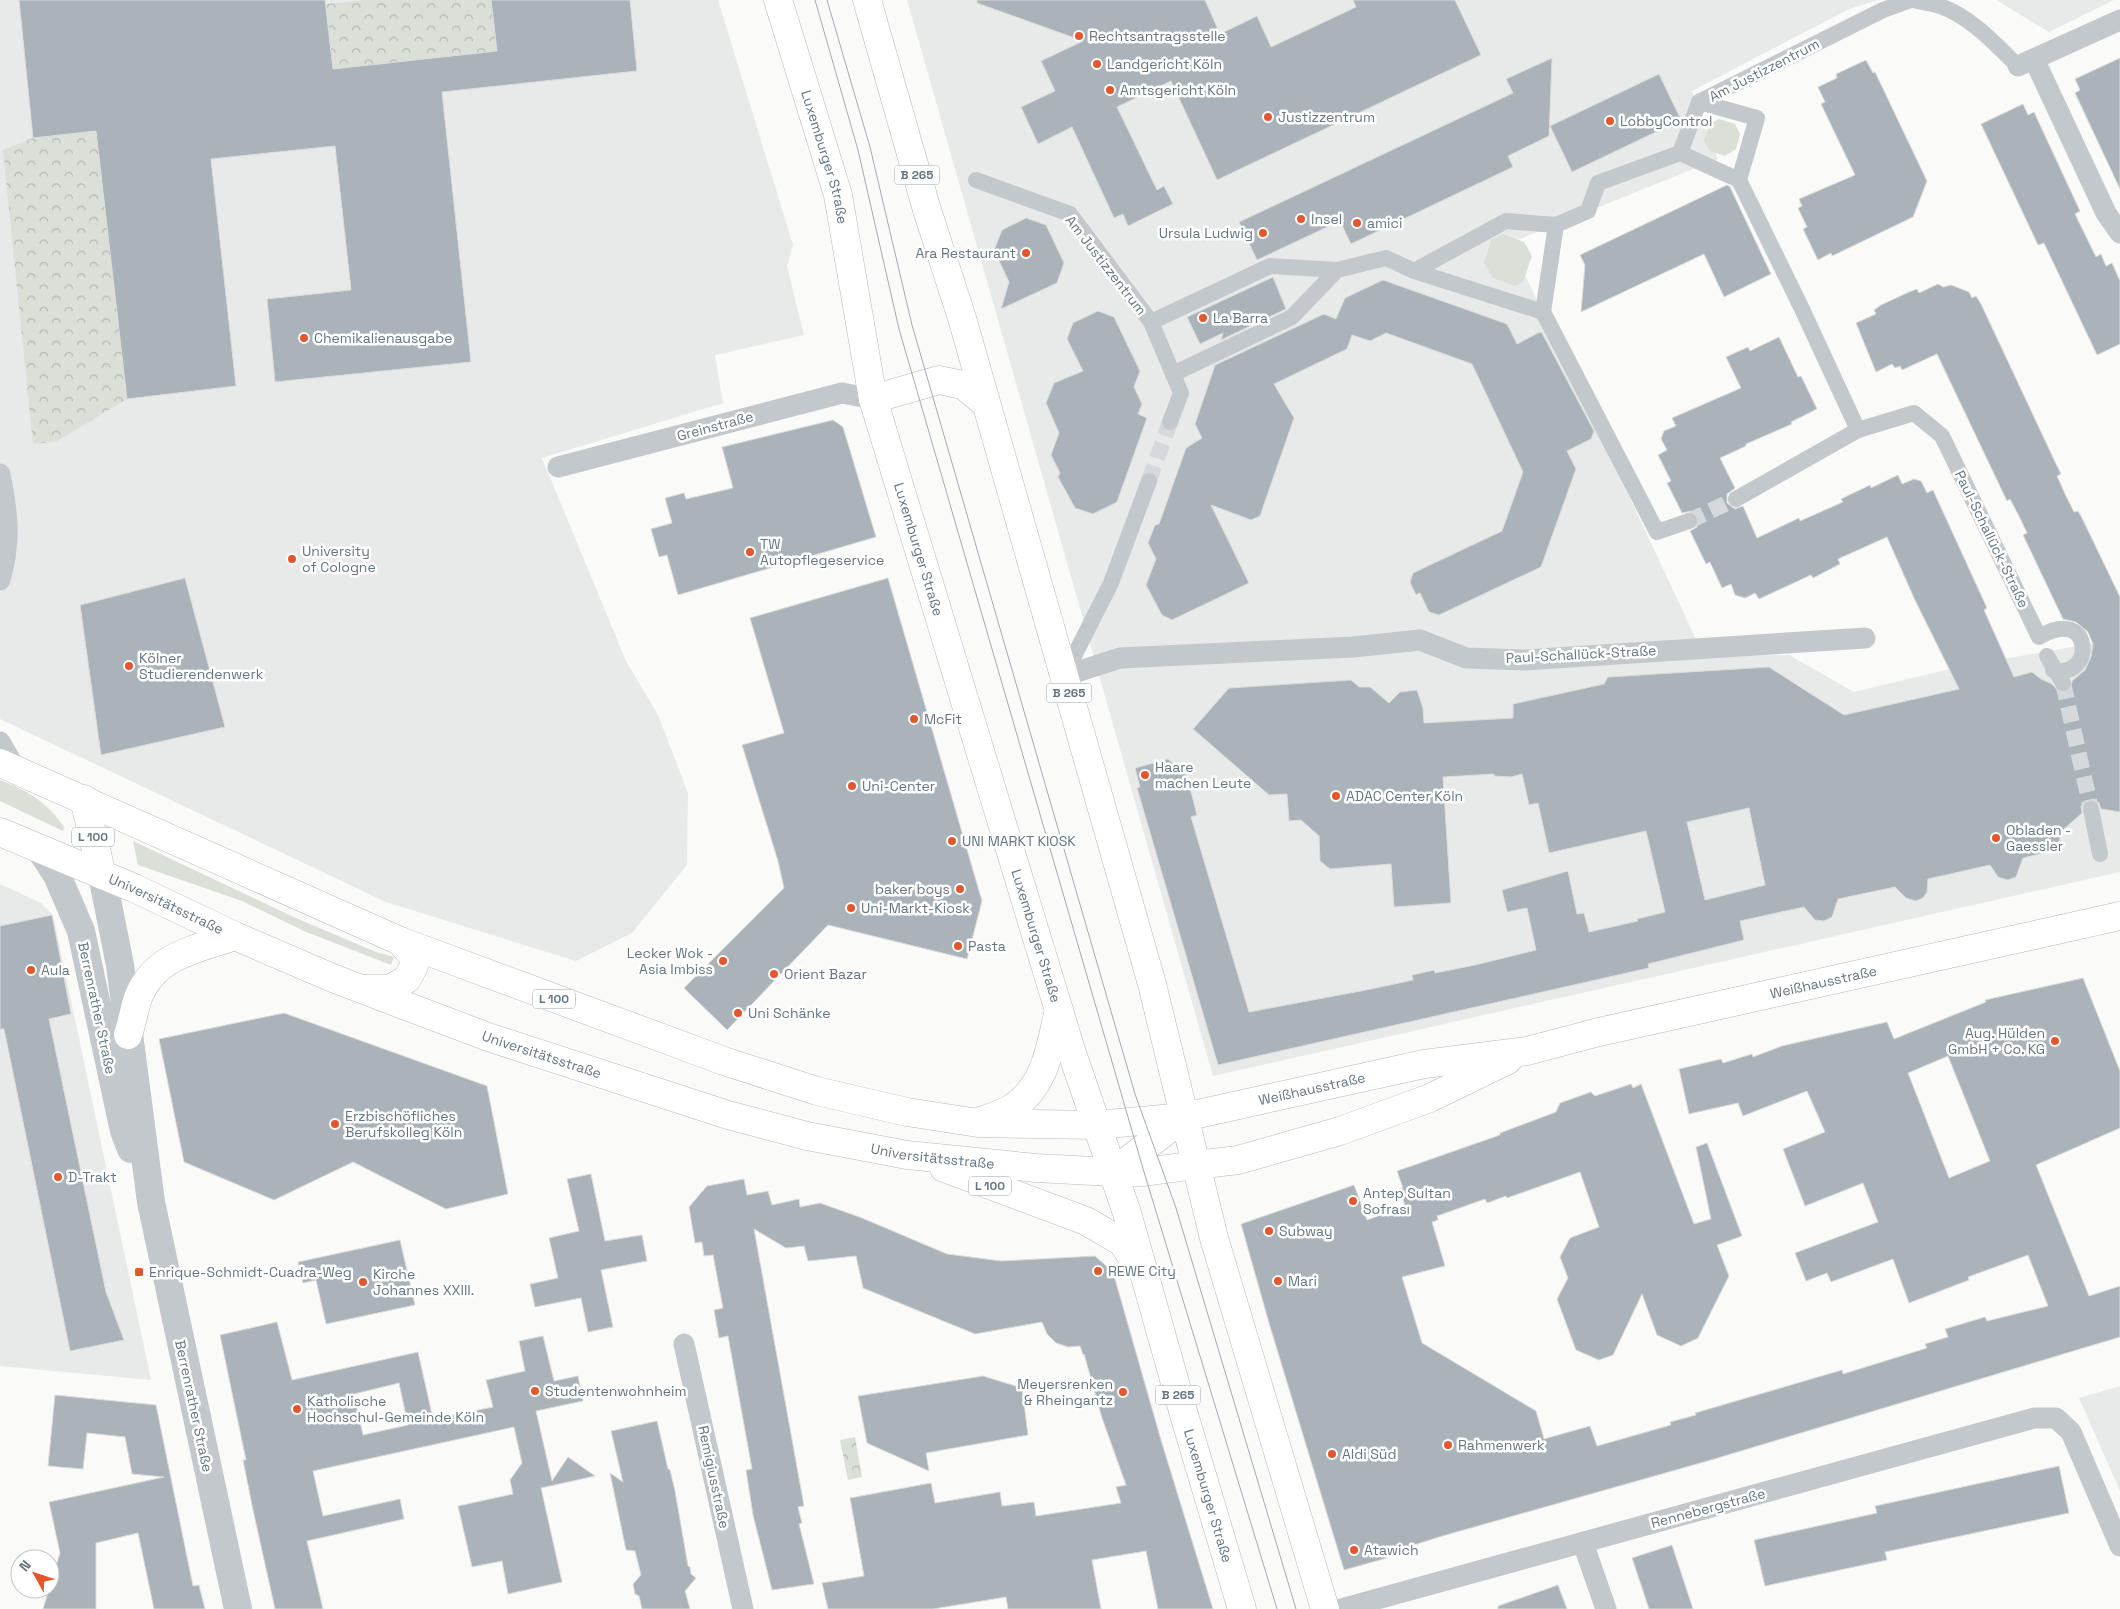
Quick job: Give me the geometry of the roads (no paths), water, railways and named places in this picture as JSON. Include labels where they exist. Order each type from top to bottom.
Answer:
[{"type":"main road","name":"Luxemburger Straße","points":[[778,0],[838,195],[873,400],[1059,1010],[1145,1277],[1242,1609]]},
{"type":"main road","name":"B 265","points":[[867,0],[927,210],[962,318],[1152,984],[1214,1238],[1325,1609]]},
{"type":"main road","points":[[873,400],[939,380],[963,385],[985,403]]},
{"type":"main road","name":"L 100","points":[[8,766],[400,941],[705,1054],[817,1091],[907,1112],[978,1123],[1097,1125]]},
{"type":"main road","name":"L 100","points":[[84,799],[102,875]]},
{"type":"main road","name":"Universitätsstraße","points":[[0,832],[102,875],[335,979],[363,988],[488,1037],[728,1115],[807,1136],[907,1155],[1036,1168],[1112,1172]]},
{"type":"main road","name":"Weißhausstraße","points":[[1097,1125],[1184,1117],[1424,1064],[1527,1051],[1599,1032],[2120,916]]},
{"type":"main road","points":[[128,1035],[139,997],[148,978],[171,958],[235,936]]},
{"type":"main road","points":[[363,988],[390,989],[408,979],[414,966],[413,956],[400,941]]},
{"type":"main road","points":[[978,1123],[1014,1107],[1036,1084],[1043,1073],[1059,1010]]},
{"type":"main road","name":"Weißhausstraße","points":[[1112,1172],[1144,1172],[1233,1161],[1340,1131],[1430,1098],[1527,1051]]},
{"type":"main road","points":[[1112,1172],[1184,1117]]},
{"type":"main road","name":"L 100","points":[[907,1155],[1086,1221],[1122,1242],[1145,1277]]},
{"type":"street","name":"Am Justizzentrum","points":[[1680,153],[1699,102],[1883,10],[1912,0],[1941,6],[1963,18],[2026,62]]},
{"type":"street","points":[[2120,20],[2026,62],[2106,213],[2120,233]]},
{"type":"street","points":[[1699,102],[1757,118],[1739,180]]},
{"type":"street","points":[[1414,270],[1506,222],[1556,226],[1588,211],[1598,183],[1680,153],[1739,180],[1858,430]]},
{"type":"street","name":"Am Justizzentrum","points":[[976,180],[1070,214],[1151,322],[1181,393],[1170,422]]},
{"type":"street","points":[[1556,226],[1543,312],[1657,532],[1690,521]]},
{"type":"street","name":"Am Justizzentrum","points":[[1151,322],[1270,266],[1337,270],[1386,258],[1414,270],[1543,312]]},
{"type":"street","points":[[1173,374],[1292,316],[1337,270]]},
{"type":"street","name":"Greinstraße","points":[[558,466],[842,394],[873,400]]},
{"type":"street","name":"Paul-Schallück-Straße","points":[[1736,499],[1858,430],[1914,413],[1942,436],[2039,637],[2052,629],[2066,628],[2078,635],[2082,641],[2084,648],[2082,656],[2074,667],[2061,672],[2054,669]]},
{"type":"street","points":[[0,474],[8,516],[7,556],[0,580]]},
{"type":"street","points":[[1064,676],[1111,583],[1149,481]]},
{"type":"street","name":"Paul-Schallück-Straße","points":[[1064,676],[1120,658],[1353,647],[1420,640],[1466,658],[1523,660],[1865,638]]},
{"type":"street","points":[[0,742],[8,766]]},
{"type":"street","points":[[2091,809],[2100,854]]},
{"type":"street","name":"Berrenrather Straße","points":[[40,849],[57,875],[81,931],[124,1131],[151,1202]]},
{"type":"street","name":"Berrenrather Straße","points":[[102,875],[120,965],[151,1202],[238,1609]]},
{"type":"street","name":"Remigiusstraße","points":[[684,1344],[743,1609]]},
{"type":"street","name":"Rennebergstraße","points":[[1341,1609],[2034,1418],[2056,1418],[2071,1432],[2120,1546]]},
{"type":"street","points":[[1583,1543],[1606,1609]]},
{"type":"tunnel","points":[[1149,481],[1170,422]]},
{"type":"tunnel","points":[[1689,521],[1736,499]]},
{"type":"tunnel","points":[[2063,683],[2091,809]]},
{"type":"tram line","points":[[815,0],[858,150],[899,329],[1144,1172],[1277,1609]]},
{"type":"tram line","points":[[827,0],[870,147],[912,325],[1135,1094],[1176,1208],[1296,1609]]},
{"type":"place","name":"Rechtsantragsstelle","points":[[1079,36]]},
{"type":"place","name":"Landgericht Köln","points":[[1097,64]]},
{"type":"place","name":"Amtsgericht Köln","points":[[1110,90]]},
{"type":"place","name":"Justizzentrum","points":[[1268,117]]},
{"type":"place","name":"LobbyControl","points":[[1610,121]]},
{"type":"place","name":"Insel","points":[[1301,219]]},
{"type":"place","name":"amici","points":[[1357,223]]},
{"type":"place","name":"Ursula Ludwig","points":[[1263,233]]},
{"type":"place","name":"Ara Restaurant","points":[[1026,253]]},
{"type":"place","name":"La Barra","points":[[1203,318]]},
{"type":"place","name":"Chemikalienausgabe","points":[[304,338]]},
{"type":"place","name":"TW Autopflegeservice","points":[[750,552]]},
{"type":"place","name":"University of Cologne","points":[[292,559]]},
{"type":"place","name":"Kölner Studierendenwerk","points":[[129,666]]},
{"type":"place","name":"McFit","points":[[914,719]]},
{"type":"place","name":"Haare machen Leute","points":[[1145,775]]},
{"type":"place","name":"Uni-Center","points":[[852,786]]},
{"type":"place","name":"ADAC Center Köln","points":[[1336,796]]},
{"type":"place","name":"Obladen - Gaessler","points":[[1996,838]]},
{"type":"place","name":"UNI MARKT KIOSK","points":[[952,841]]},
{"type":"place","name":"baker boys","points":[[960,889]]},
{"type":"place","name":"Uni-Markt-Kiosk","points":[[851,908]]},
{"type":"place","name":"Pasta","points":[[958,946]]},
{"type":"place","name":"Lecker Wok - Asia Imbiss","points":[[723,961]]},
{"type":"place","name":"Aula","points":[[31,970]]},
{"type":"place","name":"Orient Bazar","points":[[774,974]]},
{"type":"place","name":"Uni Schänke","points":[[738,1013]]},
{"type":"place","name":"Aug. Hülden GmbH + Co. KG","points":[[2055,1041]]},
{"type":"place","name":"Erzbischöfliches Berufskolleg Köln","points":[[335,1124]]},
{"type":"place","name":"D-Trakt","points":[[58,1177]]},
{"type":"place","name":"Antep Sultan Sofrası","points":[[1353,1201]]},
{"type":"place","name":"Subway","points":[[1269,1231]]},
{"type":"place","name":"REWE City","points":[[1098,1271]]},
{"type":"place","name":"Enrique-Schmidt-Cuadra-Weg","points":[[139,1272]]},
{"type":"place","name":"Mari","points":[[1278,1281]]},
{"type":"place","name":"Kirche Johannes XXIII.","points":[[363,1282]]},
{"type":"place","name":"Studentenwohnheim","points":[[535,1391]]},
{"type":"place","name":"Meyersrenken & Rheingantz","points":[[1123,1392]]},
{"type":"place","name":"Katholische Hochschul-Gemeinde Köln","points":[[297,1409]]},
{"type":"place","name":"Rahmenwerk","points":[[1448,1445]]},
{"type":"place","name":"Aldi Süd","points":[[1332,1454]]},
{"type":"place","name":"Atawich","points":[[1354,1550]]}]
